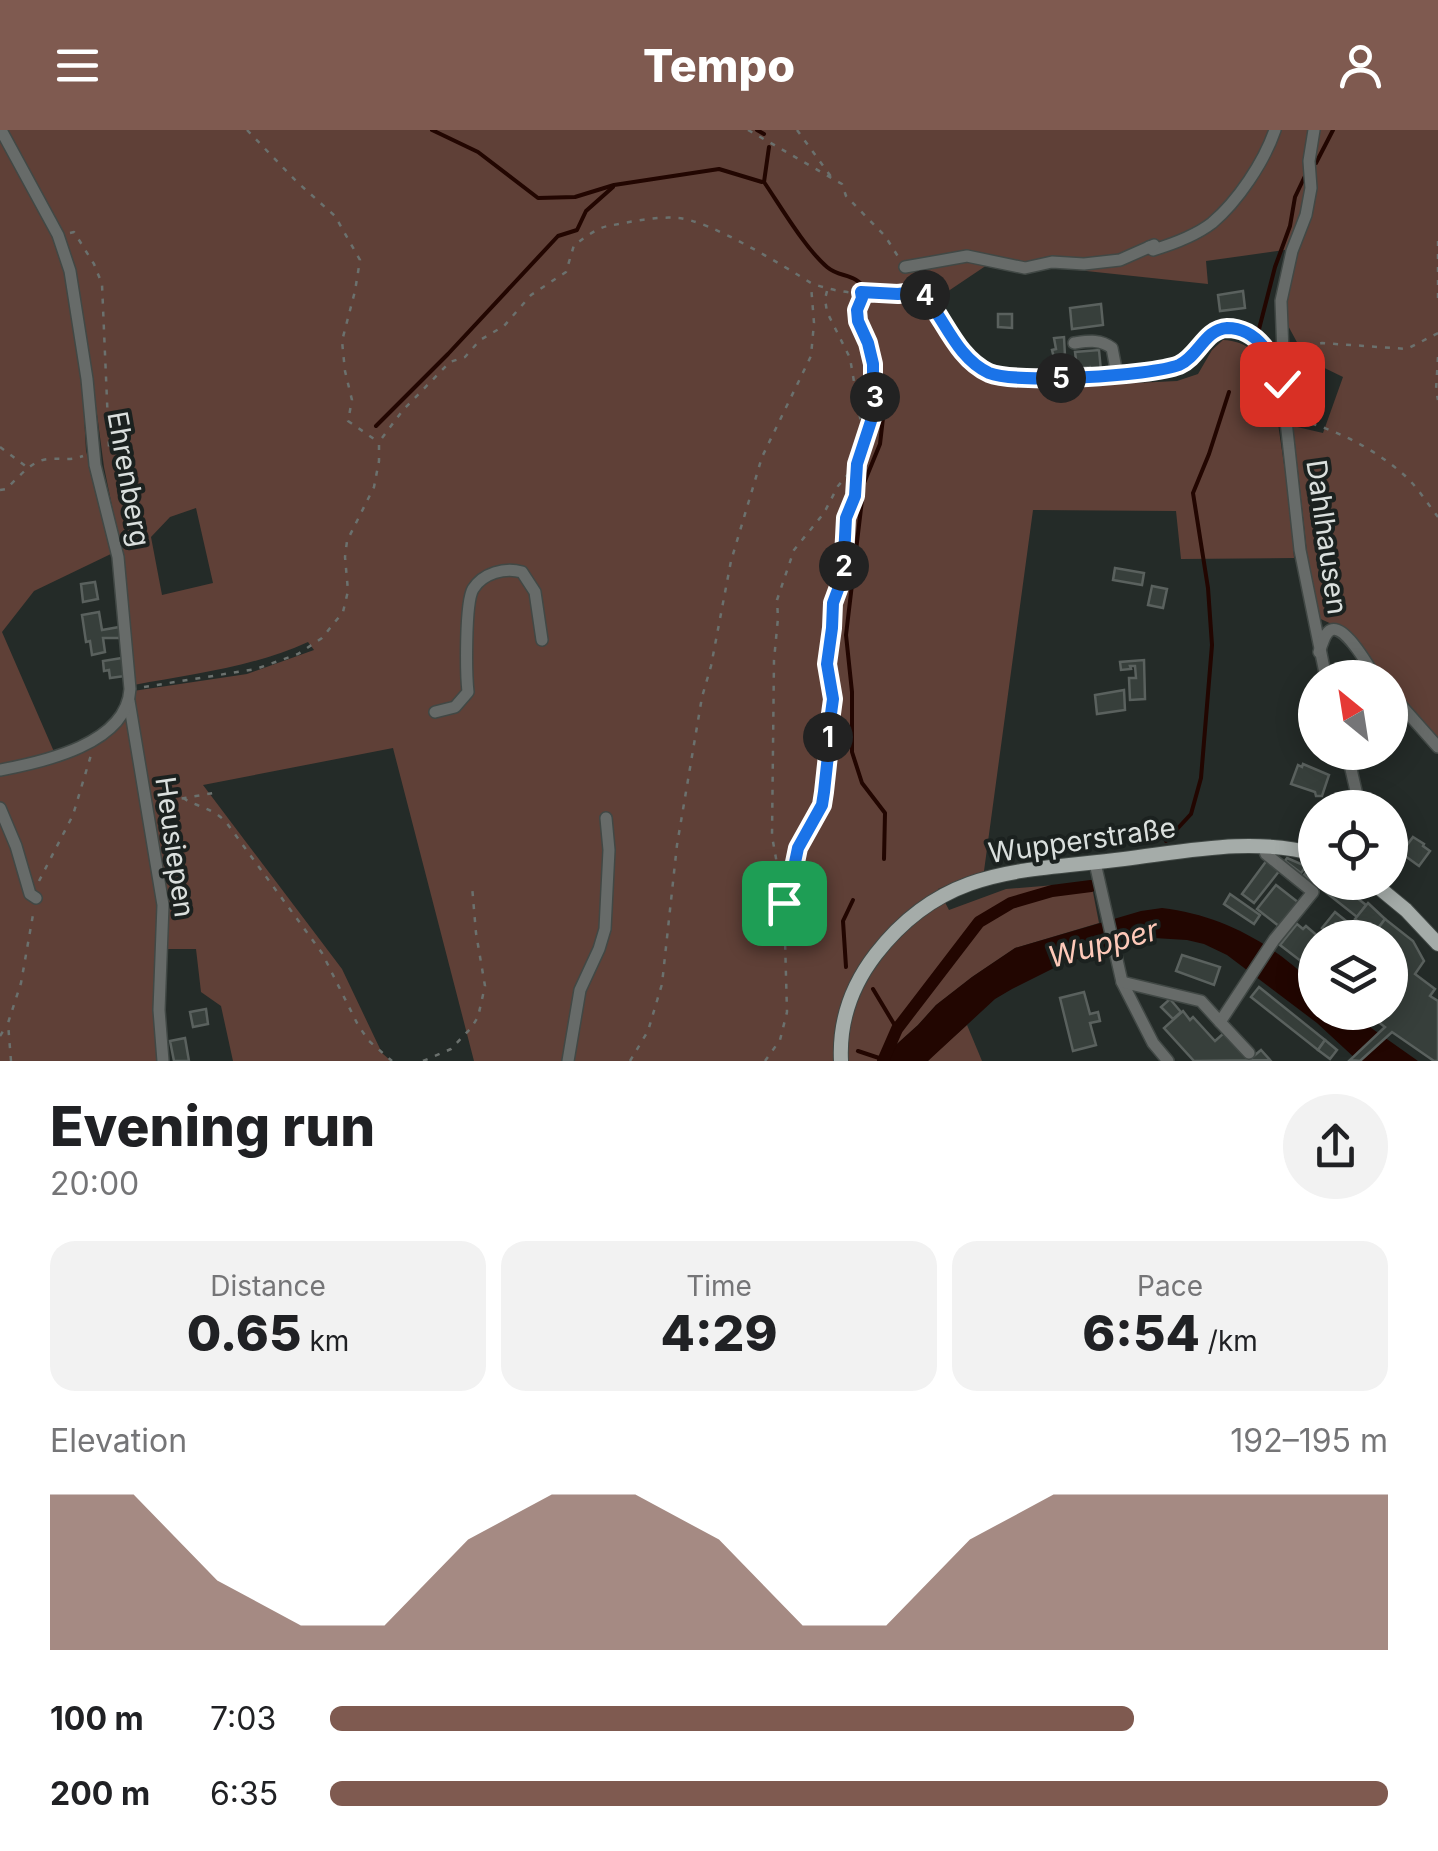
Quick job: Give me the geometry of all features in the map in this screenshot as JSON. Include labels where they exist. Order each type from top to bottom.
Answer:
[{"type":"main road","name":"Wupperstraße","points":[[841,1061],[842,1025],[864,970],[884,943],[914,914],[947,892],[974,881],[1018,872],[1230,846],[1298,851]]},
{"type":"main road","points":[[1394,900],[1438,944]]},
{"type":"street","name":"Ehrenberg","points":[[1,130],[58,235],[70,271],[87,379],[93,452],[118,557],[129,695]]},
{"type":"street","points":[[906,267],[968,256],[1025,268],[1052,262],[1084,264],[1120,260],[1152,246],[1153,250],[1176,242],[1212,222],[1252,176],[1275,130]]},
{"type":"street","points":[[1283,354],[1280,302],[1311,188],[1309,161],[1314,130]]},
{"type":"street","name":"Dahlhausen","points":[[1012,376],[1070,378],[1162,370],[1191,358],[1208,337],[1226,328],[1239,330],[1260,343],[1272,358],[1282,384],[1300,550],[1321,660]]},
{"type":"street","points":[[1074,343],[1091,341],[1112,348],[1117,374]]},
{"type":"street","points":[[435,712],[455,706],[468,692],[465,671],[470,599],[474,587],[483,579],[510,569],[522,572],[534,592],[542,640]]},
{"type":"street","name":"Dahlhausen","points":[[1319,652],[1326,634],[1336,629],[1345,632],[1364,660]]},
{"type":"street","points":[[0,770],[46,760],[96,740],[116,722],[129,695]]},
{"type":"street","name":"Heusiepen","points":[[129,695],[163,905],[163,1061]]},
{"type":"street","points":[[1408,714],[1438,748]]},
{"type":"street","points":[[0,808],[30,894],[36,898]]},
{"type":"street","points":[[568,1061],[580,990],[605,929],[609,850],[606,818]]},
{"type":"street","points":[[1220,1022],[1274,940],[1313,892],[1266,854],[1263,846]]},
{"type":"street","points":[[1095,863],[1122,982],[1153,1043],[1168,1061]]},
{"type":"street","points":[[1122,982],[1202,1002],[1249,1053]]},
{"type":"path","points":[[248,130],[335,216],[360,260],[342,341],[344,371],[352,400],[348,421],[379,442]]},
{"type":"path","points":[[748,130],[842,184],[846,196],[885,236],[962,353],[993,374],[1012,376]]},
{"type":"path","points":[[798,130],[833,179]]},
{"type":"path","points":[[129,695],[256,669],[298,654],[322,638],[343,612],[348,591],[348,541],[374,487],[379,442],[403,410],[450,362],[465,357],[480,340],[504,326],[531,294],[566,272],[574,245],[609,226],[680,218],[701,224],[827,290],[898,294],[921,291]]},
{"type":"path","points":[[58,235],[74,232],[102,284],[109,448]]},
{"type":"path","points":[[1438,241],[1438,306]]},
{"type":"path","points":[[630,1061],[648,1031],[662,984],[677,845],[731,560],[762,456],[811,356],[814,322],[810,283]]},
{"type":"path","points":[[827,290],[830,320],[850,358],[865,442]]},
{"type":"path","points":[[784,903],[798,848],[822,805],[833,699],[827,664],[833,603],[843,576],[844,528],[855,496],[857,464],[873,415],[871,351],[857,310],[862,292]]},
{"type":"path","points":[[1283,354],[1322,342],[1407,349],[1438,333]]},
{"type":"path","points":[[1438,357],[1438,400]]},
{"type":"path","points":[[1287,418],[1320,426],[1363,445],[1406,476],[1438,516]]},
{"type":"path","points":[[0,447],[30,469]]},
{"type":"path","points":[[0,490],[36,462],[76,459],[93,452]]},
{"type":"path","points":[[766,1061],[786,1022],[784,903],[772,836],[776,600],[794,550],[857,464]]},
{"type":"path","points":[[145,805],[213,793]]},
{"type":"path","points":[[182,798],[210,808],[226,822],[322,953],[368,1041],[392,1061]]},
{"type":"path","points":[[423,1061],[451,1049],[478,1017],[485,986],[472,886]]},
{"type":"path","points":[[0,1036],[8,1023]]},
{"type":"shaded area","points":[[0,130],[1438,130],[1438,746],[1408,712],[1408,660],[1366,660],[1345,630],[1314,616],[1293,426],[1323,433],[1343,377],[1306,359],[1285,320],[1286,275],[1292,249],[1206,261],[1208,284],[993,261],[929,304],[962,352],[984,370],[1012,376],[1013,381],[1052,381],[1052,387],[1177,381],[1198,374],[1223,340],[1246,346],[1271,376],[1294,558],[1181,559],[1176,511],[1033,510],[984,871],[938,889],[949,910],[1006,889],[1091,882],[1099,923],[1015,948],[936,1005],[878,1061],[474,1061],[393,748],[203,785],[342,969],[382,1053],[391,1061],[233,1061],[221,1006],[201,992],[196,949],[163,949],[160,1004],[165,1061],[0,1061],[0,772],[54,760],[90,743],[131,705],[133,691],[247,674],[314,650],[308,642],[244,664],[134,685],[121,550],[95,399],[83,396],[86,451],[115,552],[34,591],[2,632],[55,754],[0,764]],"holes":[[[196,508],[213,583],[162,595],[151,537],[170,517]]]},
{"type":"shaded area","points":[[967,1025],[982,1061],[928,1061],[932,1056]]},
{"type":"water","name":"Wupper","points":[[1162,908],[1205,917],[1264,944],[1298,969],[1298,1009],[1227,955],[1187,940],[1154,938],[1066,962],[1012,989],[995,999],[928,1061],[878,1061],[936,1005],[1015,948]]},
{"type":"water","points":[[1325,1030],[1374,1030],[1418,1061],[1358,1061]]},
{"type":"building","points":[[1243,291],[1245,308],[1220,311],[1218,295]]},
{"type":"building","points":[[1101,304],[1103,325],[1072,329],[1070,308]]},
{"type":"building","points":[[998,314],[1012,314],[1012,328],[998,327]]},
{"type":"building","points":[[1064,337],[1065,356],[1054,358],[1054,338]]},
{"type":"building","points":[[1099,350],[1101,371],[1077,368],[1075,352]]},
{"type":"building","points":[[1304,381],[1317,396],[1306,407],[1292,392]]},
{"type":"building","points":[[1115,568],[1144,573],[1142,585],[1113,580]]},
{"type":"building","points":[[95,582],[98,599],[83,602],[81,584]]},
{"type":"building","points":[[1152,586],[1167,589],[1163,608],[1148,605]]},
{"type":"building","points":[[99,612],[102,630],[119,627],[120,638],[103,638],[105,652],[92,655],[82,615]]},
{"type":"building","points":[[122,658],[125,676],[110,678],[103,661]]},
{"type":"building","points":[[1144,660],[1145,699],[1130,700],[1129,678],[1136,678],[1135,666],[1121,670],[1120,662]]},
{"type":"building","points":[[1124,690],[1125,710],[1097,714],[1095,695]]},
{"type":"building","points":[[1298,765],[1298,770],[1317,770],[1329,775],[1324,790],[1291,784]]},
{"type":"building","points":[[1413,837],[1430,851],[1419,866],[1408,858],[1408,844]]},
{"type":"building","points":[[1287,858],[1298,863],[1298,871],[1285,861]]},
{"type":"building","points":[[1267,860],[1280,870],[1254,903],[1242,894]]},
{"type":"building","points":[[1276,885],[1299,903],[1280,927],[1257,909]]},
{"type":"building","points":[[1230,894],[1260,915],[1254,924],[1224,904]]},
{"type":"building","points":[[1336,900],[1360,900],[1366,905],[1357,917]]},
{"type":"building","points":[[1368,903],[1385,919],[1356,920]]},
{"type":"building","points":[[1335,912],[1345,920],[1328,920]]},
{"type":"building","points":[[1297,924],[1298,925],[1298,959],[1280,945]]},
{"type":"building","points":[[1408,937],[1424,961],[1415,974],[1435,989],[1430,996],[1438,1001],[1438,1061],[1392,1032],[1360,1061],[1350,1060],[1382,1030],[1408,1030]]},
{"type":"building","points":[[1182,955],[1220,967],[1214,985],[1176,971]]},
{"type":"building","points":[[1259,987],[1298,1018],[1298,1030],[1313,1030],[1325,1040],[1318,1050],[1251,997]]},
{"type":"building","points":[[1084,992],[1090,1014],[1098,1012],[1100,1021],[1090,1023],[1096,1045],[1073,1051],[1060,998]]},
{"type":"building","points":[[1170,999],[1181,1012],[1173,1019],[1161,1007]]},
{"type":"building","points":[[206,1009],[208,1024],[193,1027],[190,1012]]},
{"type":"building","points":[[1183,1011],[1215,1041],[1224,1033],[1249,1060],[1261,1050],[1270,1060],[1194,1061],[1164,1028]]},
{"type":"building","points":[[185,1038],[189,1061],[174,1061],[170,1041]]},
{"type":"building","points":[[1325,1040],[1337,1050],[1330,1059],[1318,1050]]},
{"type":"waterway","points":[[432,130],[478,152],[538,198],[575,197],[614,185],[719,169],[762,182]]},
{"type":"waterway","points":[[757,130],[764,134]]},
{"type":"waterway","points":[[1316,163],[1333,130]]},
{"type":"waterway","points":[[769,147],[764,182],[794,227],[827,267],[858,281],[868,292],[863,312],[881,375],[884,409],[880,444],[864,483],[846,635],[852,692],[852,752],[862,783],[885,813],[884,859]]},
{"type":"waterway","points":[[1258,333],[1295,197],[1305,176]]},
{"type":"waterway","points":[[376,426],[558,236],[577,230],[586,211],[613,187]]},
{"type":"waterway","points":[[1166,841],[1191,814],[1201,778],[1212,645],[1208,588],[1193,493],[1229,392]]},
{"type":"waterway","points":[[883,1061],[897,1029],[979,922],[1011,903],[1052,891],[1091,886]]},
{"type":"waterway","points":[[846,967],[843,921],[853,900]]},
{"type":"waterway","points":[[873,989],[897,1029]]},
{"type":"waterway","points":[[858,1051],[882,1059]]},
{"type":"route","points":[[784,903],[798,848],[822,805],[827,778],[833,699],[827,664],[833,603],[843,576],[844,528],[855,496],[857,464],[873,415],[871,351],[858,321],[861,292],[921,291],[962,353],[993,374],[1070,378],[1162,370],[1191,358],[1208,337],[1226,328],[1239,330],[1260,343],[1278,367],[1282,384]]}]
